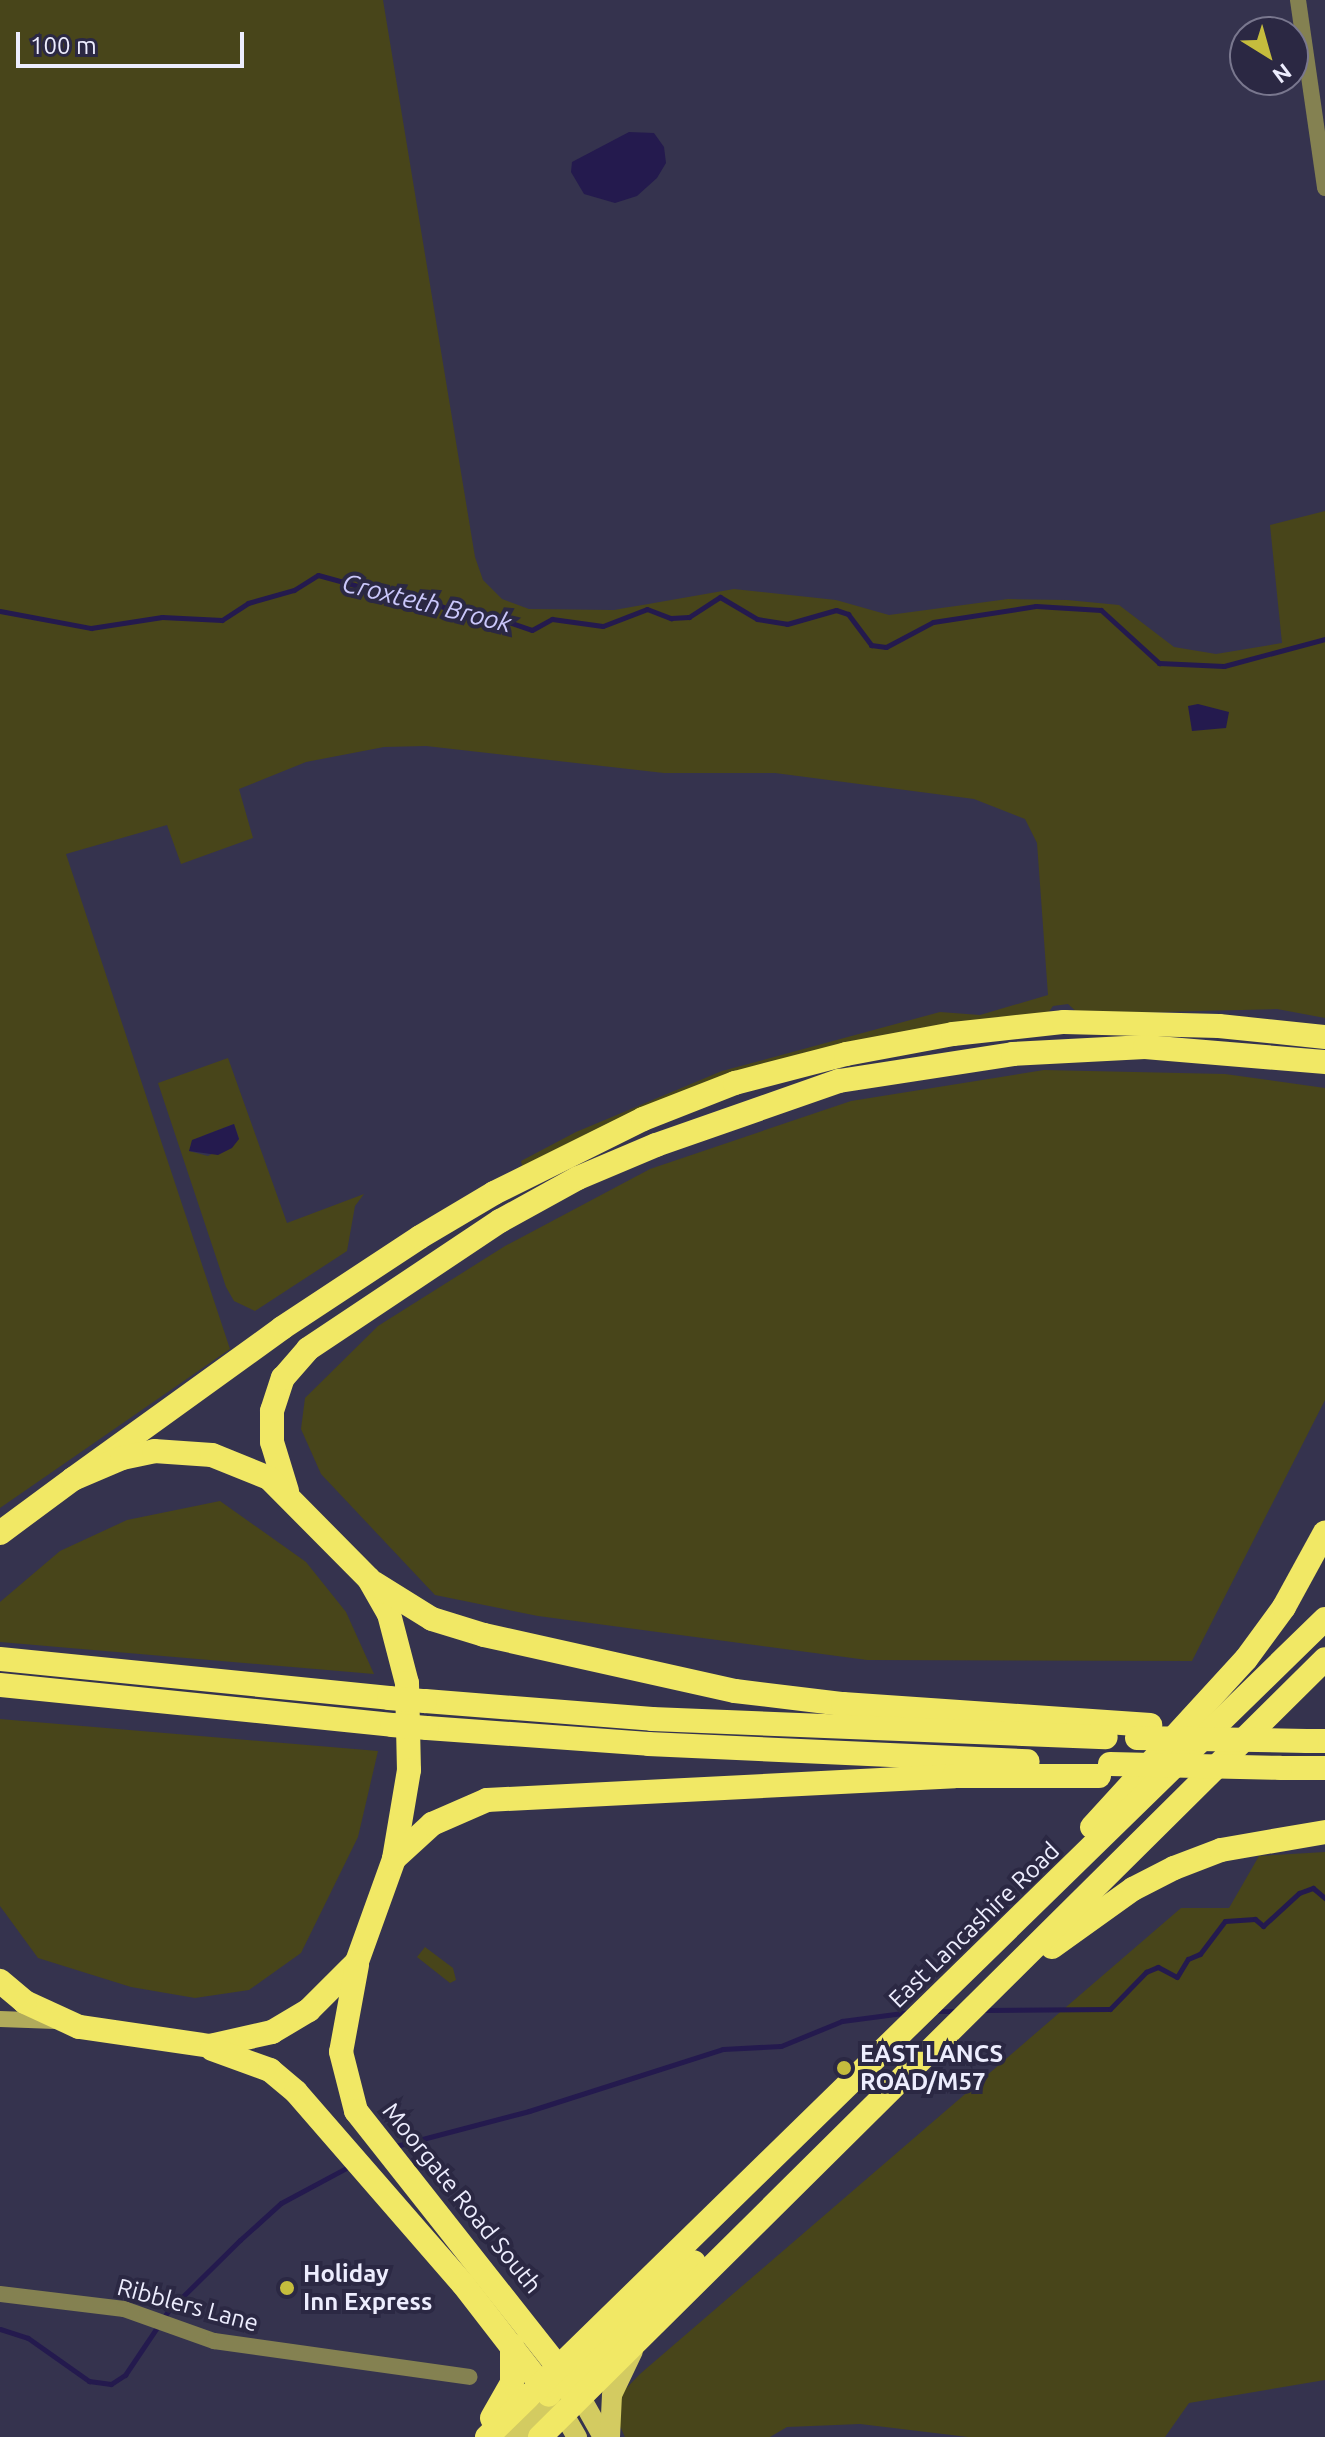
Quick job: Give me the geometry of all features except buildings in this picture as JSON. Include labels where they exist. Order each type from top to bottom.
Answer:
[{"type":"highway","points":[[0,1533],[282,1328],[420,1237],[494,1193],[643,1119],[735,1083],[861,1051],[1064,1022],[1219,1026],[1325,1037]]},
{"type":"highway","points":[[287,1491],[272,1442],[272,1411],[283,1378],[308,1349],[500,1221],[578,1178],[656,1145],[839,1081],[1013,1054],[1145,1047],[1325,1062]]},
{"type":"highway","points":[[73,1479],[122,1458],[172,1450],[232,1460],[287,1491],[369,1579],[432,1619],[614,1668],[720,1688],[843,1704],[1144,1732]]},
{"type":"highway","points":[[988,1951],[1057,1865],[1246,1659],[1273,1622],[1325,1532]]},
{"type":"highway","name":"Moorgate Road South","points":[[369,1579],[389,1614],[407,1683],[407,1797],[394,1859],[357,1962],[345,2017],[344,2079],[356,2111],[384,2151],[570,2381]]},
{"type":"highway","name":"East Lancashire Road","points":[[487,2437],[552,2399],[915,2023],[1325,1619]]},
{"type":"highway","points":[[0,1659],[389,1698],[738,1723],[1144,1732],[1316,1741]]},
{"type":"highway","name":"East Lancashire Road","points":[[540,2437],[552,2399],[570,2381],[642,2338],[1325,1659]]},
{"type":"highway","points":[[0,1685],[427,1728],[1105,1770]]},
{"type":"highway","points":[[394,1859],[432,1824],[487,1800],[1192,1766],[1325,1768]]},
{"type":"highway","points":[[975,2006],[1097,1913],[1174,1868],[1221,1850],[1325,1832]]},
{"type":"highway","points":[[197,2046],[272,2032],[320,2001],[357,1962]]},
{"type":"highway","points":[[0,1981],[58,2021],[197,2046],[277,2075],[358,2162],[512,2344],[552,2399]]},
{"type":"highway","points":[[570,2381],[797,2162],[869,2096],[927,2052]]},
{"type":"highway","points":[[474,2437],[510,2392],[512,2344]]},
{"type":"main road","points":[[0,2019],[58,2021]]},
{"type":"main road","points":[[610,2437],[612,2395],[642,2338]]},
{"type":"main road","points":[[570,2381],[603,2437]]},
{"type":"main road","points":[[514,2437],[552,2399],[577,2437]]},
{"type":"street","points":[[1298,0],[1319,96],[1325,188]]},
{"type":"street","name":"Ribblers Lane","points":[[0,2294],[152,2316],[214,2341],[469,2377]]},
{"type":"shaded area","points":[[0,0],[383,0],[475,557],[483,580],[502,599],[529,609],[614,610],[734,589],[836,600],[889,615],[1008,599],[1067,600],[1119,605],[1174,647],[1216,654],[1282,643],[1270,525],[1325,511],[1325,1018],[1277,1009],[1079,1014],[1068,1004],[1053,1006],[1045,1017],[941,1027],[522,1166],[521,1161],[576,1132],[722,1071],[940,1012],[980,1015],[1048,995],[1037,843],[1025,819],[974,799],[775,773],[664,773],[426,746],[384,747],[306,762],[239,789],[253,838],[181,864],[167,825],[66,854],[230,1349],[0,1508]]},
{"type":"shaded area","points":[[629,132],[654,133],[664,147],[666,163],[657,178],[637,196],[615,203],[584,194],[571,172],[572,162]]},
{"type":"shaded area","points":[[1198,704],[1229,712],[1226,728],[1192,731],[1188,706]]},
{"type":"shaded area","points":[[228,1058],[287,1223],[364,1194],[355,1206],[347,1251],[255,1311],[234,1301],[226,1287],[158,1083]],"holes":[[[234,1124],[239,1139],[208,1156],[189,1151],[205,1135]]]},
{"type":"shaded area","points":[[1044,1070],[1225,1074],[1325,1088],[1325,1400],[1192,1661],[867,1660],[538,1616],[435,1595],[321,1474],[301,1429],[305,1398],[378,1326],[505,1246],[650,1169],[851,1101]]},
{"type":"shaded area","points":[[234,1124],[239,1139],[232,1148],[218,1155],[189,1151],[192,1140]]},
{"type":"shaded area","points":[[220,1501],[306,1562],[346,1612],[374,1674],[0,1642],[0,1602],[60,1551],[127,1520]]},
{"type":"shaded area","points":[[0,1719],[378,1751],[358,1837],[301,1953],[249,1990],[195,1998],[131,1987],[38,1958],[0,1906]]},
{"type":"shaded area","points":[[1325,1852],[1325,2380],[1189,2403],[1165,2437],[968,2437],[860,2424],[787,2427],[770,2437],[625,2437],[610,2405],[640,2374],[1181,1908],[1229,1908],[1259,1856]]},
{"type":"shaded area","points":[[425,1947],[453,1968],[456,1980],[450,1983],[417,1957]]},
{"type":"waterway","name":"Croxteth Brook","points":[[0,611],[91,628],[162,617],[222,620],[248,603],[294,590],[318,575],[376,591],[409,593],[463,615],[488,615],[532,630],[552,619],[603,626],[647,609],[671,618],[689,617],[720,597],[757,619],[787,624],[836,610],[848,614],[871,645],[886,647],[933,622],[1036,606],[1101,610],[1159,663],[1224,666],[1325,639]]},
{"type":"waterway","points":[[984,2010],[1110,2009],[1146,1972],[1158,1967],[1177,1977],[1188,1959],[1200,1954],[1225,1921],[1255,1919],[1263,1926],[1299,1893],[1313,1888],[1325,1898]]},
{"type":"waterway","points":[[936,2011],[958,2011]]},
{"type":"waterway","points":[[392,2147],[529,2111],[723,2049],[781,2046],[842,2021],[910,2012]]},
{"type":"waterway","points":[[0,2329],[28,2338],[89,2381],[111,2384],[125,2375],[168,2311],[240,2240],[281,2203],[350,2166]]},
{"type":"place","name":"EAST LANCS ROAD/M57","points":[[844,2068]]},
{"type":"place","name":"Holiday Inn Express","points":[[287,2288]]}]
